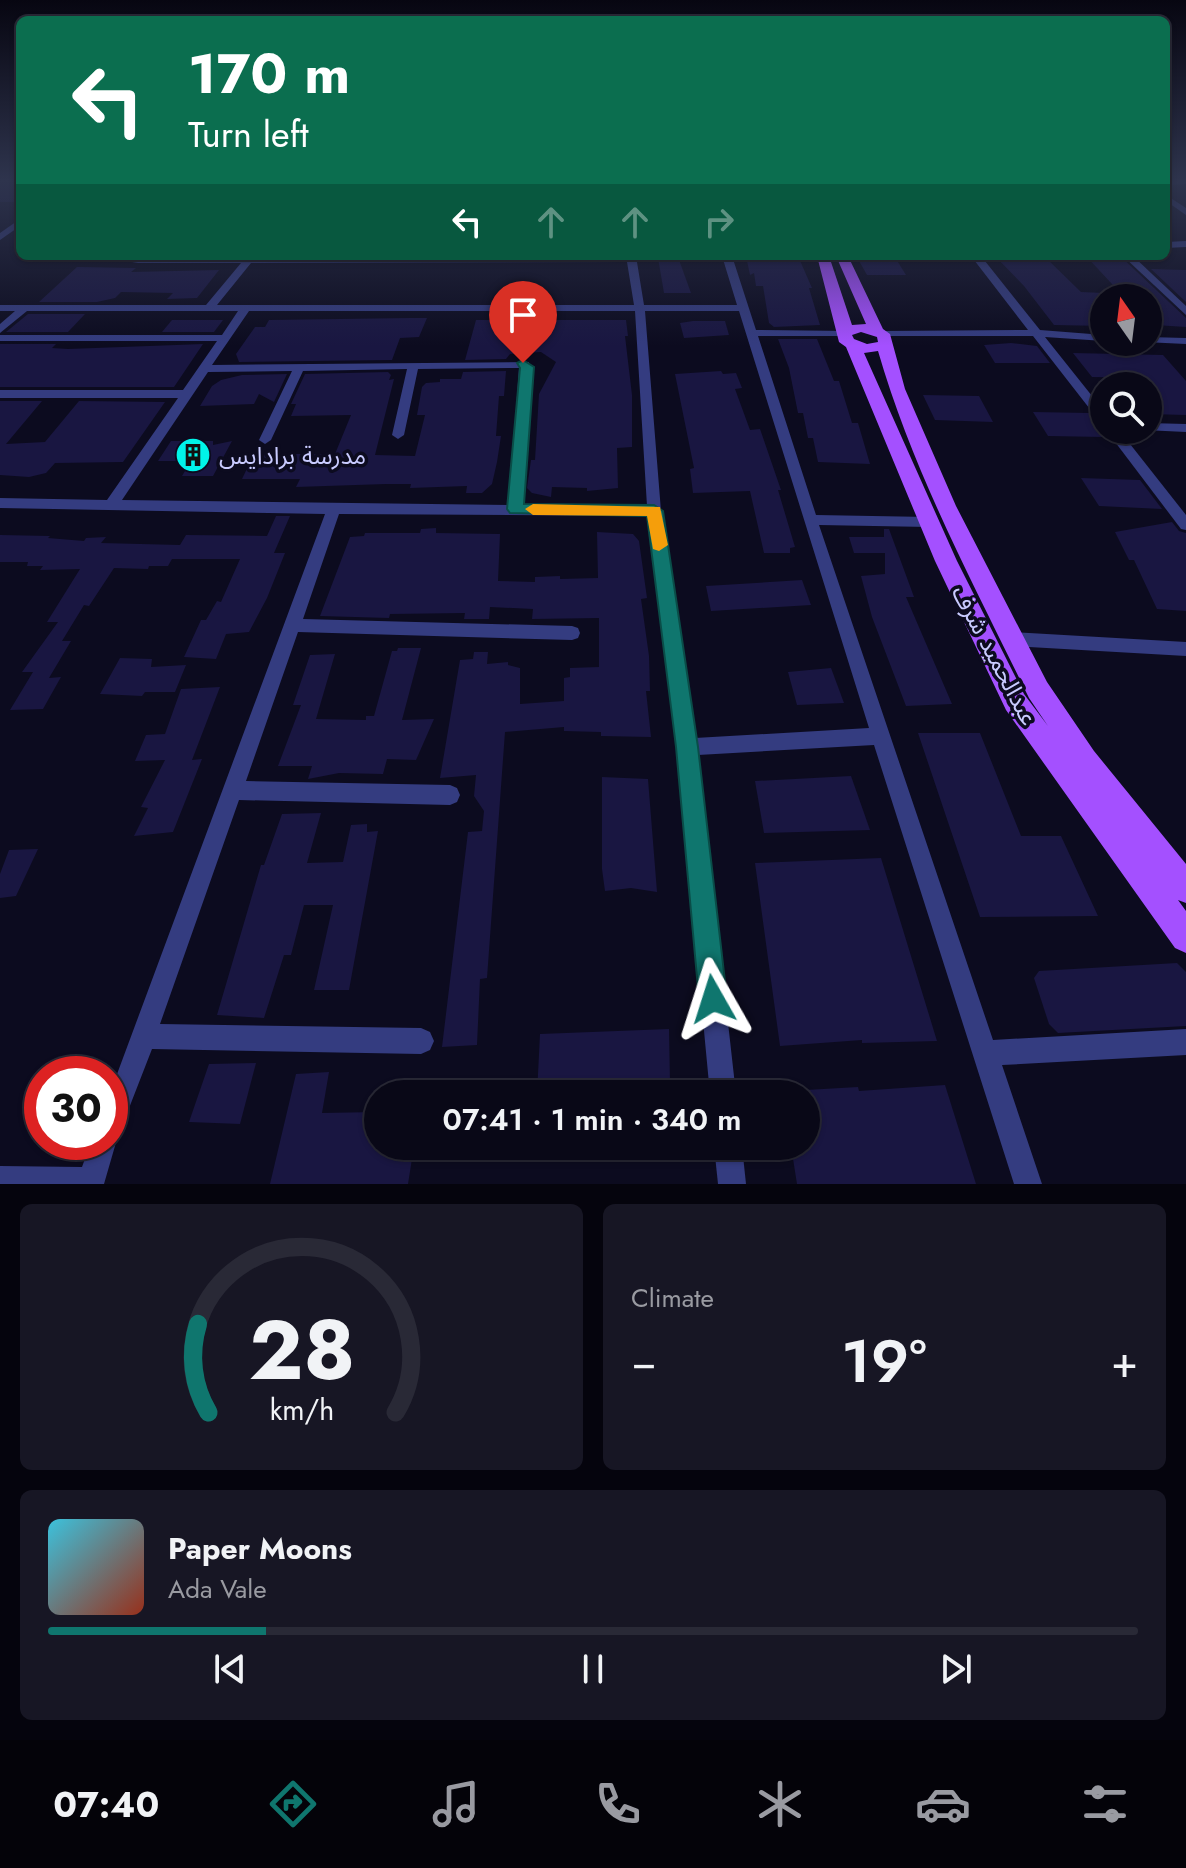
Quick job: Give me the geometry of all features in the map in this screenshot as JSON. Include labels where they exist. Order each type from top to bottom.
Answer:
[{"type":"main road","name":"عبدالحميد شرف","points":[[824,260],[848,338],[929,522],[1015,702],[1186,937]]},
{"type":"main road","name":"عبدالحميد شرف","points":[[844,260],[883,338],[897,389],[946,506],[1010,639],[1038,690],[1085,760],[1186,888]]},
{"type":"main road","points":[[848,338],[860,327],[883,338]]},
{"type":"street","points":[[138,260],[248,260]]},
{"type":"street","points":[[209,308],[248,260]]},
{"type":"street","points":[[631,260],[640,310],[654,511],[687,747],[722,1080]]},
{"type":"street","points":[[728,260],[810,520],[1028,1184]]},
{"type":"street","points":[[979,260],[1090,401]]},
{"type":"street","points":[[1132,260],[1186,312]]},
{"type":"street","points":[[0,330],[25,307]]},
{"type":"street","points":[[0,308],[745,308]]},
{"type":"street","points":[[111,505],[245,309]]},
{"type":"street","points":[[752,333],[848,338]]},
{"type":"street","points":[[0,338],[224,338]]},
{"type":"street","points":[[883,338],[1090,338]]},
{"type":"street","points":[[1162,340],[1186,341]]},
{"type":"street","points":[[204,369],[526,365],[516,509]]},
{"type":"street","points":[[398,435],[413,367]]},
{"type":"street","points":[[265,440],[299,368]]},
{"type":"street","points":[[0,394],[189,394]]},
{"type":"street","points":[[1162,427],[1186,428]]},
{"type":"street","points":[[1123,444],[1186,525]]},
{"type":"street","points":[[0,503],[654,511]]},
{"type":"street","points":[[128,1080],[334,509]]},
{"type":"street","points":[[810,520],[929,522]]},
{"type":"street","points":[[291,625],[572,633]]},
{"type":"street","points":[[1010,639],[1186,649]]},
{"type":"street","points":[[687,747],[883,736]]},
{"type":"street","points":[[232,790],[450,795]]},
{"type":"street","points":[[144,1036],[421,1041]]},
{"type":"street","points":[[985,1053],[1186,1042]]},
{"type":"street","points":[[0,1180],[90,1183],[98,1160]]},
{"type":"street","points":[[729,1160],[732,1184]]},
{"type":"building","points":[[658,260],[679,260],[691,293],[664,293]]},
{"type":"building","points":[[747,260],[800,260],[812,288],[809,288],[820,325],[774,327],[769,323],[763,286],[756,286],[754,273],[750,275]]},
{"type":"building","points":[[859,260],[897,260],[906,275],[867,275]]},
{"type":"building","points":[[999,260],[1048,260],[1081,292],[1090,292],[1090,326],[1054,325]]},
{"type":"building","points":[[1090,260],[1124,260],[1150,284],[1112,284]]},
{"type":"building","points":[[77,267],[136,268],[131,272],[219,270],[197,298],[167,299],[173,293],[121,292],[115,298],[97,302],[39,302]]},
{"type":"building","points":[[1151,269],[1186,270],[1186,302]]},
{"type":"building","points":[[1162,295],[1186,318],[1186,327],[1162,325]]},
{"type":"building","points":[[28,314],[85,314],[68,332],[6,332]]},
{"type":"building","points":[[427,318],[419,337],[400,338],[392,360],[239,362],[236,354],[255,327],[265,327],[269,320]]},
{"type":"building","points":[[172,320],[223,320],[214,332],[162,332]]},
{"type":"building","points":[[476,320],[626,320],[632,395],[632,447],[617,448],[618,488],[587,491],[587,488],[552,487],[551,497],[532,493],[527,488],[531,460],[535,460],[539,394],[556,362],[541,352],[510,354],[506,359],[465,360]]},
{"type":"building","points":[[725,321],[729,335],[684,338],[680,323]]},
{"type":"building","points":[[778,339],[817,339],[834,381],[839,381],[852,423],[858,423],[870,464],[818,462],[813,438],[808,438],[803,413],[798,413],[789,368]]},
{"type":"building","points":[[1011,343],[1037,346],[1050,363],[995,363],[984,345]]},
{"type":"building","points":[[0,344],[56,344],[52,348],[68,349],[203,344],[174,387],[0,387]]},
{"type":"building","points":[[1073,353],[1090,353],[1090,356],[1163,355],[1186,381],[1186,415],[1162,414],[1162,372],[1090,372],[1090,374]]},
{"type":"building","points":[[506,371],[504,396],[499,396],[496,436],[501,436],[497,462],[492,484],[482,493],[466,493],[467,486],[410,488],[411,484],[386,484],[296,487],[300,479],[242,479],[254,454],[335,454],[351,415],[291,416],[296,404],[291,404],[305,374],[388,372],[391,375],[389,380],[394,379],[375,455],[415,456],[425,415],[417,415],[422,387],[426,383],[461,379],[463,372]]},
{"type":"building","points":[[721,371],[723,374],[736,373],[742,388],[735,389],[750,430],[760,429],[781,490],[778,490],[795,547],[790,548],[790,553],[764,553],[750,491],[693,493],[690,469],[694,468],[675,374]]},
{"type":"building","points":[[287,374],[274,402],[259,394],[254,404],[200,406],[212,386],[221,380],[242,375]]},
{"type":"building","points":[[923,395],[979,396],[993,422],[935,420]]},
{"type":"building","points":[[0,401],[42,401],[6,444],[45,442],[79,401],[165,402],[123,462],[55,463],[46,473],[29,477],[0,475]]},
{"type":"building","points":[[1033,412],[1090,414],[1090,437],[1048,436]]},
{"type":"building","name":"مدرسة برادايس","points":[[171,441],[213,441],[213,445],[232,441],[213,476],[182,476],[191,461],[158,461]]},
{"type":"building","points":[[1081,478],[1140,480],[1162,509],[1099,506]]},
{"type":"building","points":[[276,516],[290,516],[274,553],[285,553],[267,598],[249,632],[226,634],[216,659],[184,657],[201,620],[206,620],[217,601],[221,602],[240,559],[172,559],[168,566],[114,568],[89,606],[84,605],[62,641],[71,641],[49,678],[61,677],[43,709],[10,710],[33,672],[22,672],[58,622],[47,622],[80,569],[40,570],[43,566],[27,566],[28,562],[0,562],[0,535],[50,536],[48,538],[84,541],[86,538],[106,537],[101,543],[180,545],[186,535],[267,536]]},
{"type":"building","points":[[1172,522],[1179,531],[1186,533],[1186,611],[1157,609],[1134,560],[1129,560],[1115,532]]},
{"type":"building","points":[[436,528],[436,533],[500,534],[498,581],[535,582],[535,577],[560,576],[560,579],[598,578],[597,532],[633,534],[639,541],[647,598],[641,599],[649,656],[650,691],[646,691],[651,737],[601,736],[601,732],[564,731],[564,727],[505,732],[487,978],[480,979],[477,1045],[442,1047],[468,832],[482,831],[484,811],[474,796],[476,775],[440,778],[460,660],[473,659],[474,652],[488,652],[487,664],[508,662],[508,665],[520,668],[520,704],[564,701],[564,678],[570,677],[570,668],[599,667],[599,618],[532,619],[533,609],[490,607],[489,619],[464,619],[465,613],[390,614],[389,618],[320,616],[350,537],[364,536],[365,533],[420,533],[421,529]]},
{"type":"building","points":[[884,529],[889,529],[914,597],[906,597],[952,704],[906,706],[872,617],[861,576],[885,574],[885,553],[854,553],[849,537],[884,537]]},
{"type":"building","points":[[802,580],[811,605],[711,611],[706,586]]},
{"type":"building","points":[[421,648],[402,720],[434,719],[416,760],[387,759],[383,774],[339,773],[308,779],[312,766],[278,766],[301,705],[293,705],[310,655],[335,654],[316,719],[366,720],[366,716],[374,716],[392,651]]},
{"type":"building","points":[[120,658],[152,659],[151,667],[186,665],[175,692],[145,692],[142,696],[100,694]]},
{"type":"building","points":[[831,668],[844,703],[797,705],[788,672]]},
{"type":"building","points":[[220,687],[192,760],[202,759],[173,832],[134,836],[148,808],[141,807],[165,760],[135,761],[146,735],[165,734],[181,689]]},
{"type":"building","points":[[918,733],[980,733],[1021,836],[1061,836],[1098,916],[980,917]]},
{"type":"building","points":[[851,776],[870,830],[764,833],[755,781]]},
{"type":"building","points":[[602,777],[648,779],[657,892],[631,888],[605,891],[602,869]]},
{"type":"building","points":[[321,813],[307,863],[343,862],[351,825],[367,824],[367,832],[378,831],[349,990],[314,990],[333,905],[304,905],[291,955],[284,955],[264,1018],[217,1015],[261,865],[264,865],[282,814]]},
{"type":"building","points":[[38,849],[16,896],[0,898],[0,874],[9,850]]},
{"type":"building","points":[[881,858],[937,1041],[862,1043],[862,1040],[780,1046],[755,863]]},
{"type":"building","points":[[1177,963],[1186,972],[1186,1026],[1058,1033],[1049,1024],[1034,978],[1039,971]]},
{"type":"building","points":[[669,1029],[670,1080],[538,1080],[540,1034]]},
{"type":"building","points":[[256,1063],[240,1124],[189,1122],[209,1064]]},
{"type":"building","points":[[329,1072],[322,1113],[364,1112],[364,1160],[412,1160],[408,1184],[270,1184],[296,1074]]},
{"type":"building","points":[[945,1085],[976,1184],[797,1184],[793,1160],[820,1160],[820,1089],[858,1087],[859,1091]]},
{"type":"slow traffic","points":[[533,509],[654,511],[659,545]]},
{"type":"place","name":"مدرسة برادايس","points":[[193,455]]},
{"type":"route","points":[[523,363],[527,367],[516,509],[654,511],[687,747],[713,999]]}]
